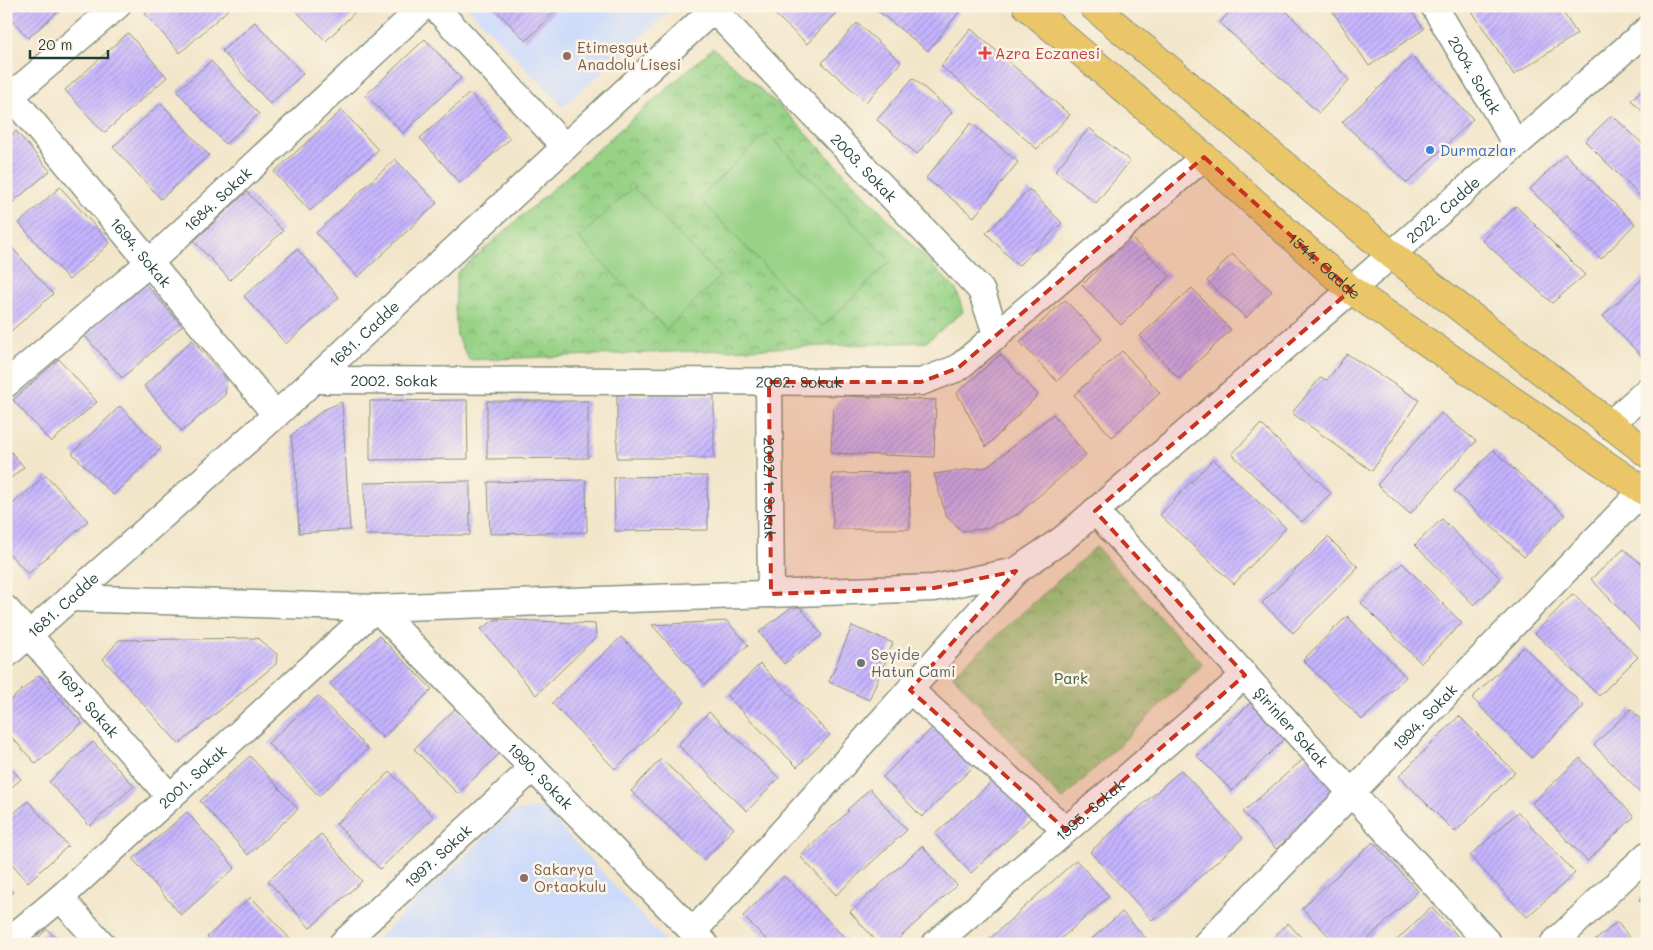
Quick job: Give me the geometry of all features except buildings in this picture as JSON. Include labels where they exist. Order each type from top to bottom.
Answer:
[{"type":"main road","name":"1544. Cadde","points":[[1027,6],[1204,157],[1351,290],[1645,492]]},
{"type":"main road","points":[[1093,6],[1392,255],[1647,453]]},
{"type":"street","points":[[8,95],[117,6]]},
{"type":"street","name":"1684. Sokak","points":[[6,384],[150,262],[424,6]]},
{"type":"street","points":[[434,6],[565,147]]},
{"type":"street","name":"2004. Sokak","points":[[1434,6],[1516,144]]},
{"type":"street","name":"1681. Cadde","points":[[6,655],[276,415],[715,8]]},
{"type":"street","name":"2003. Sokak","points":[[715,8],[981,290],[996,336]]},
{"type":"street","name":"2022. Cadde","points":[[1016,571],[1063,539],[1392,255],[1647,30]]},
{"type":"street","name":"1694. Sokak","points":[[8,95],[150,262],[276,415]]},
{"type":"street","name":"2002. Sokak","points":[[314,380],[921,382],[958,368],[1204,157]]},
{"type":"street","name":"2002/1. Sokak","points":[[769,382],[771,594]]},
{"type":"street","points":[[1609,425],[1647,391]]},
{"type":"street","name":"1994. Sokak","points":[[1206,944],[1645,492]]},
{"type":"street","name":"Şirinler Sokak","points":[[1095,511],[1489,944]]},
{"type":"street","points":[[70,598],[376,608],[934,588],[1016,571]]},
{"type":"street","points":[[699,938],[910,690],[1016,571]]},
{"type":"street","name":"1990. Sokak","points":[[376,608],[699,938]]},
{"type":"street","name":"2001. Sokak","points":[[6,943],[60,898],[376,608]]},
{"type":"street","name":"1697. Sokak","points":[[6,609],[170,797]]},
{"type":"street","name":"1995. Sokak","points":[[936,944],[1245,675]]},
{"type":"street","points":[[910,690],[1066,830]]},
{"type":"street","name":"1997. Sokak","points":[[342,944],[533,768]]},
{"type":"street","points":[[1553,944],[1647,855]]},
{"type":"street","points":[[60,898],[102,944]]},
{"type":"highlighted area","points":[[1204,157],[1351,290],[1095,511],[1245,675],[1066,830],[910,690],[1016,571],[934,588],[771,594],[769,382],[921,382],[958,368]]},
{"type":"shaded area","name":"Etimesgut Anadolu Lisesi","points":[[466,6],[676,6],[563,107]]},
{"type":"shaded area","name":"Sakarya Ortaokulu","points":[[542,807],[668,944],[371,944],[512,812]]},
{"type":"green space","points":[[713,48],[783,109],[957,291],[963,312],[926,342],[469,360],[457,336],[455,307],[457,273]]},
{"type":"green space","points":[[767,133],[890,261],[822,327],[699,198]]},
{"type":"green space","points":[[633,187],[720,277],[666,329],[579,238]]},
{"type":"green space","name":"Park","points":[[1096,547],[1203,664],[1062,800],[953,675]]},
{"type":"place","name":"Azra Eczanesi","points":[[985,53]]},
{"type":"place","name":"Etimesgut Anadolu Lisesi","points":[[567,56]]},
{"type":"place","name":"Durmazlar","points":[[1430,150]]},
{"type":"place","name":"Seyide Hatun Cami","points":[[861,663]]},
{"type":"place","name":"Sakarya Ortaokulu","points":[[524,878]]}]
